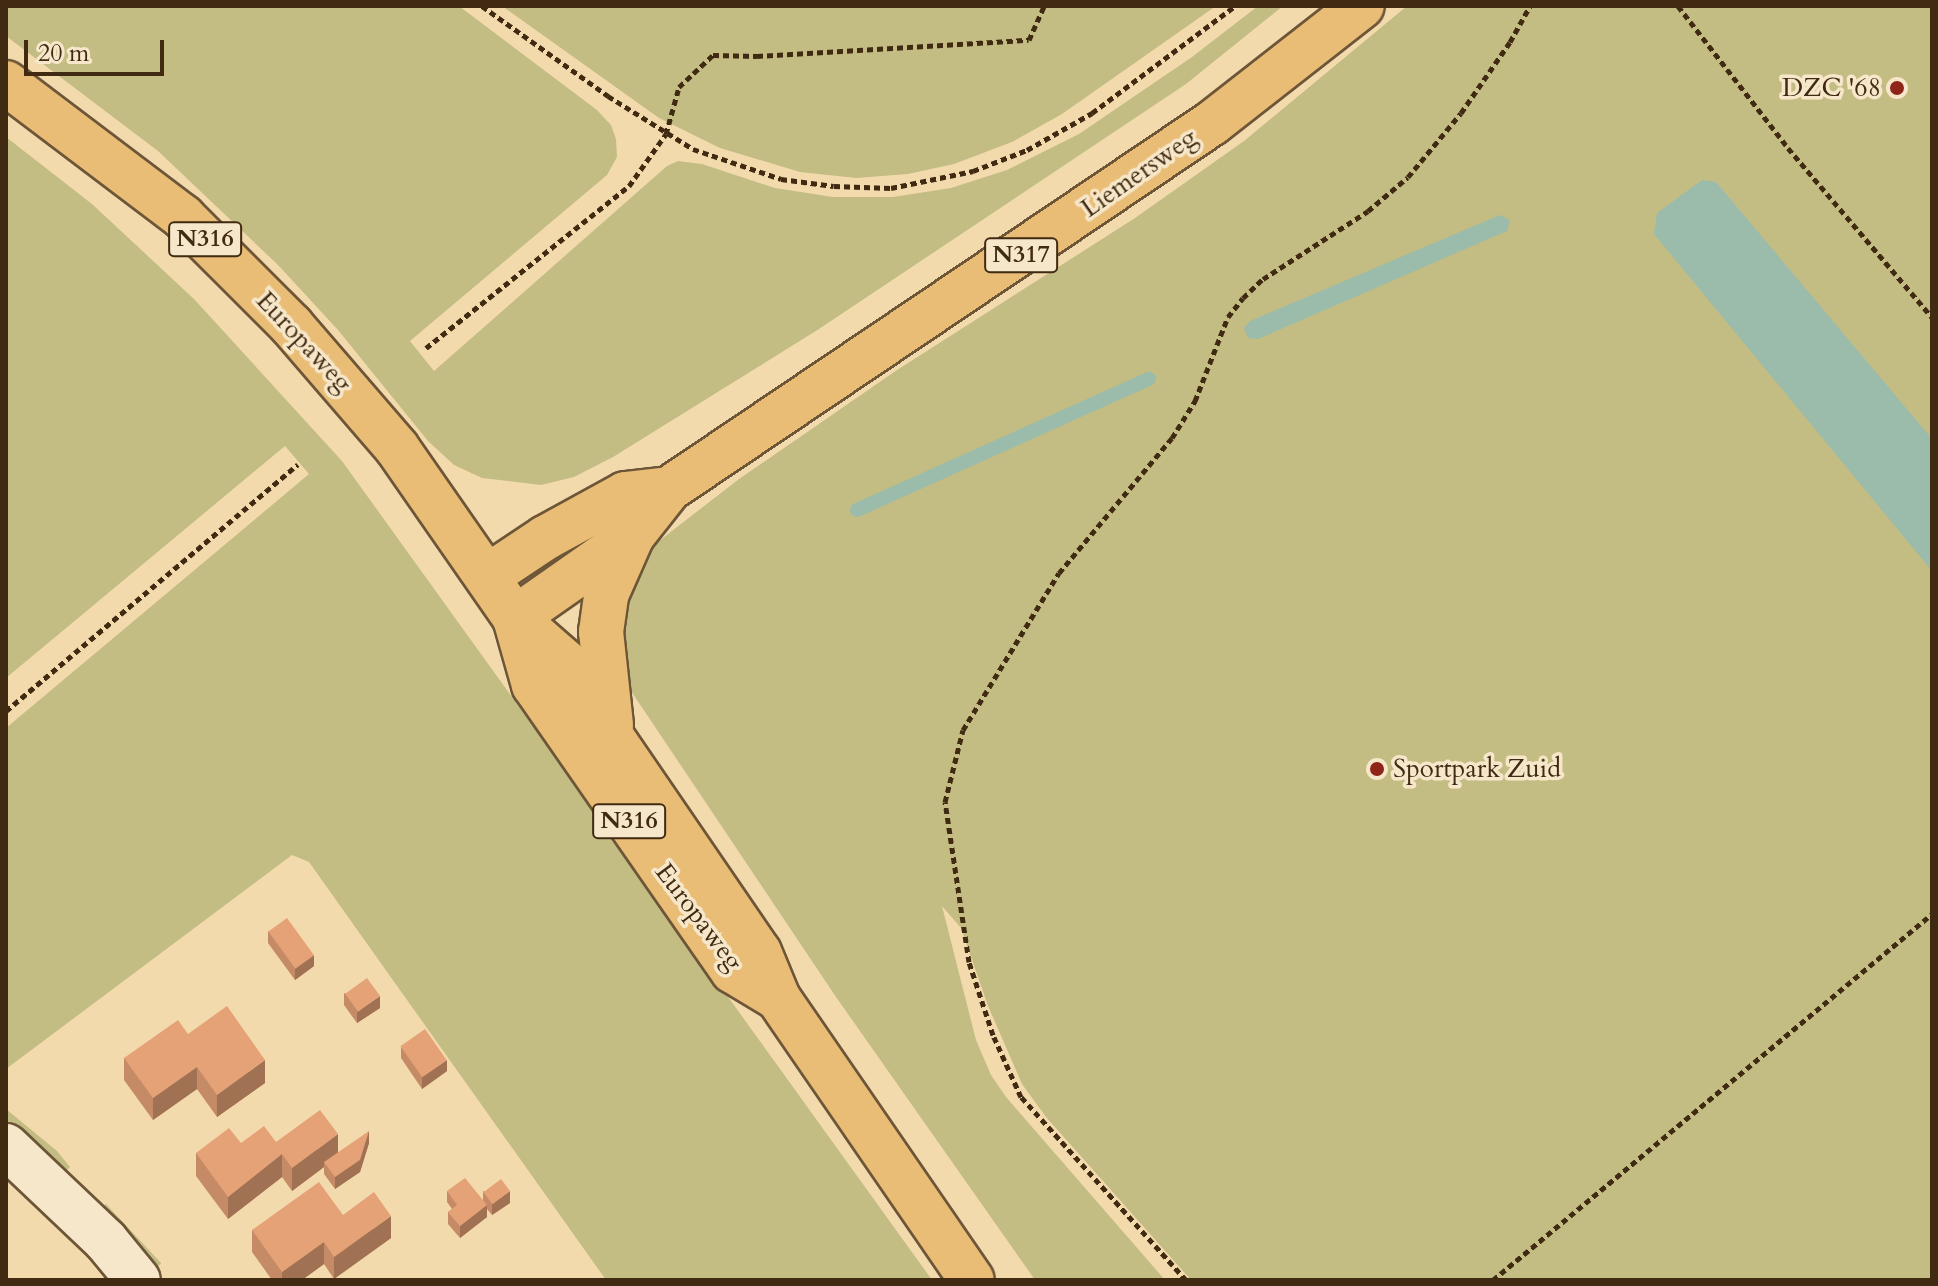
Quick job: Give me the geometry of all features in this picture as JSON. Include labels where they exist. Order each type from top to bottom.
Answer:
[{"type":"main road","name":"Liemersweg","points":[[515,618],[632,536],[669,489],[1212,123],[1362,6]]},
{"type":"main road","name":"Europaweg","points":[[6,83],[183,217],[291,325],[397,448],[515,618],[564,661],[613,739],[759,952],[778,998],[972,1280]]},
{"type":"main road","name":"Liemersweg","points":[[488,576],[545,538],[625,494],[669,489]]},
{"type":"main road","points":[[613,739],[601,632],[606,595],[632,536]]},
{"type":"main road","name":"Europaweg","points":[[515,618],[534,685],[733,971],[778,998]]},
{"type":"street","points":[[6,1146],[106,1241],[138,1280]]},
{"type":"path","points":[[482,6],[666,134],[720,160],[781,179],[834,186],[891,188],[973,171],[1027,150],[1092,113],[1235,6]]},
{"type":"path","points":[[426,348],[629,186],[666,134],[679,87],[713,55],[757,56],[1029,40],[1044,6]]},
{"type":"path","points":[[1186,1280],[1021,1097],[993,1035],[969,962],[945,802],[963,730],[1059,573],[1172,438],[1195,401],[1228,317],[1263,279],[1368,211],[1408,177],[1461,113],[1510,42],[1530,6]]},
{"type":"path","points":[[1678,6],[1788,148],[1932,317]]},
{"type":"path","points":[[6,711],[298,464]]},
{"type":"path","points":[[1493,1280],[1932,914]]},
{"type":"shaded area","points":[[6,6],[459,6],[597,110],[611,125],[616,139],[617,157],[607,175],[410,341],[434,371],[667,166],[678,161],[702,164],[775,188],[833,197],[893,197],[951,188],[1007,170],[1079,134],[1192,57],[1258,6],[1283,6],[1186,84],[819,329],[613,457],[574,477],[541,485],[482,478],[454,465],[428,441],[338,330],[278,265],[158,151],[6,36]]},
{"type":"shaded area","points":[[502,6],[1216,6],[1062,114],[1012,142],[954,164],[908,174],[856,178],[800,172],[720,148],[659,118]]},
{"type":"shaded area","name":"Sportpark Zuid","points":[[1407,6],[1932,6],[1932,1280],[1191,1280],[1046,1117],[1022,1084],[988,1006],[961,928],[942,906],[976,1040],[991,1075],[1006,1097],[1165,1280],[1035,1280],[836,997],[631,691],[622,666],[618,614],[639,560],[659,541],[739,479],[897,370],[1135,218],[1244,141]]},
{"type":"shaded area","points":[[6,137],[92,204],[194,299],[342,461],[932,1280],[606,1280],[309,862],[292,855],[6,1069],[6,728],[309,474],[285,446],[6,678]]},
{"type":"shaded area","points":[[1702,180],[1716,182],[1932,439],[1932,571],[1654,234],[1657,213]]},
{"type":"shaded area","points":[[1500,215],[1510,220],[1507,231],[1258,339],[1248,338],[1244,328],[1250,321]]},
{"type":"shaded area","points":[[6,1109],[57,1151],[70,1167],[63,1174],[6,1123]]},
{"type":"shaded area","points":[[106,1204],[161,1263],[152,1271],[97,1212]]},
{"type":"building","points":[[287,918],[314,955],[295,969],[268,932]]},
{"type":"building","points":[[367,978],[380,996],[358,1012],[345,994]]},
{"type":"building","points":[[227,1006],[265,1060],[217,1095],[197,1067],[153,1098],[124,1058],[178,1020],[188,1034]]},
{"type":"building","points":[[425,1029],[447,1060],[422,1077],[400,1046]]},
{"type":"building","points":[[320,1110],[338,1134],[292,1168],[282,1154],[228,1197],[196,1153],[229,1128],[241,1143],[264,1126],[276,1142]]},
{"type":"building","points":[[369,1131],[360,1160],[335,1177],[324,1162]]},
{"type":"building","points":[[465,1178],[487,1205],[460,1226],[448,1212],[457,1205],[447,1191]]},
{"type":"building","points":[[501,1179],[510,1191],[492,1204],[483,1192]]},
{"type":"building","points":[[319,1182],[343,1215],[374,1192],[391,1216],[334,1257],[324,1242],[282,1272],[252,1230]]},
{"type":"waterway","points":[[857,510],[1149,379]]},
{"type":"place","name":"DZC '68","points":[[1897,88]]},
{"type":"place","name":"Sportpark Zuid","points":[[1377,769]]}]
